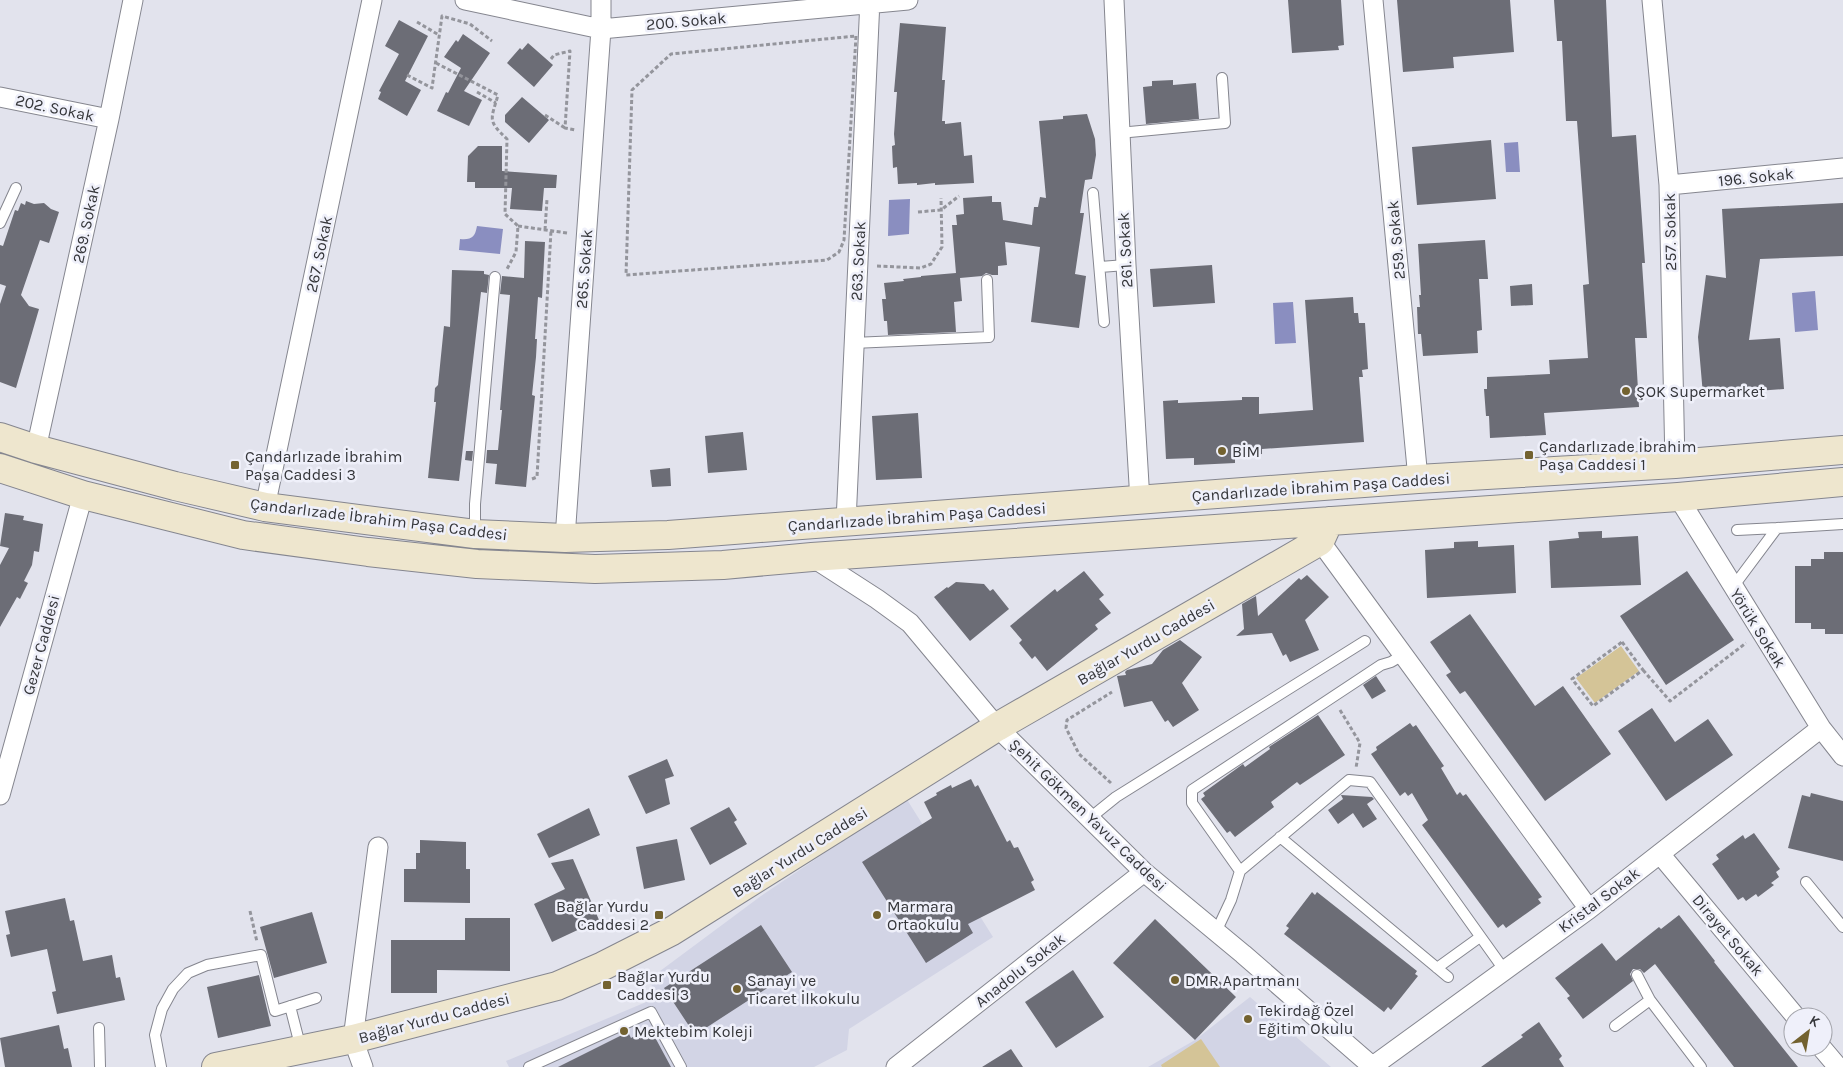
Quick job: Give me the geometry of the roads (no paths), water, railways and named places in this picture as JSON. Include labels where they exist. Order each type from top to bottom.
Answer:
[{"type":"main road","name":"Çandarlızade İbrahim Paşa Caddesi","points":[[0,437],[175,486],[265,508],[475,534],[565,538],[668,535],[1418,479],[1675,464],[1843,450]]},
{"type":"main road","name":"Çandarlızade İbrahim Paşa Caddesi","points":[[0,468],[82,495],[243,535],[477,564],[595,569],[724,565],[812,557],[1324,531],[1843,482]]},
{"type":"main road","name":"Bağlar Yurdu Caddesi","points":[[216,1067],[353,1039],[557,986],[603,966],[672,931],[996,727],[1324,531]]},
{"type":"street","name":"269. Sokak","points":[[36,448],[134,0]]},
{"type":"street","name":"267. Sokak","points":[[265,508],[372,0]]},
{"type":"street","name":"200. Sokak","points":[[465,0],[601,29],[870,2],[908,0]]},
{"type":"street","name":"265. Sokak","points":[[565,538],[601,29],[601,0]]},
{"type":"street","name":"261. Sokak","points":[[1114,0],[1119,133],[1140,501]]},
{"type":"street","name":"259. Sokak","points":[[1373,0],[1418,479]]},
{"type":"street","name":"257. Sokak","points":[[1652,0],[1669,185],[1675,464]]},
{"type":"street","name":"263. Sokak","points":[[846,522],[870,2]]},
{"type":"street","name":"202. Sokak","points":[[0,97],[109,119]]},
{"type":"street","name":"196. Sokak","points":[[1669,185],[1843,168]]},
{"type":"street","name":"Gezer Caddesi","points":[[0,795],[82,495]]},
{"type":"street","name":"Yörük Sokak","points":[[1678,498],[1821,728],[1843,756]]},
{"type":"street","points":[[1324,531],[1403,655],[1590,909]]},
{"type":"street","name":"Şehit Gökmen Yavuz Caddesi","points":[[812,557],[877,598],[910,623],[996,727],[1144,872],[1373,1067]]},
{"type":"street","name":"Kristal Sokak","points":[[1373,1067],[1590,909],[1821,728]]},
{"type":"street","points":[[363,1067],[353,1039],[378,847]]},
{"type":"street","name":"Dirayet Sokak","points":[[1660,854],[1788,1007]]},
{"type":"street","name":"Anadolu Sokak","points":[[896,1067],[1144,872]]},
{"type":"street","points":[[1830,1057],[1838,1067]]},
{"type":"lane","points":[[1119,133],[1225,123],[1222,78]]},
{"type":"lane","points":[[0,223],[16,188]]},
{"type":"lane","points":[[1093,193],[1104,322]]},
{"type":"lane","points":[[1100,267],[1126,265]]},
{"type":"lane","points":[[475,534],[475,504],[495,277]]},
{"type":"lane","points":[[853,343],[989,337],[987,280]]},
{"type":"lane","points":[[1737,530],[1843,524]]},
{"type":"lane","points":[[1733,587],[1777,528]]},
{"type":"lane","points":[[1090,818],[1123,793],[1365,641]]},
{"type":"lane","points":[[1240,871],[1192,803],[1192,790],[1381,665],[1403,655]]},
{"type":"lane","points":[[1216,932],[1231,900],[1240,871],[1349,780],[1370,782],[1504,971]]},
{"type":"lane","points":[[1280,837],[1448,977]]},
{"type":"lane","points":[[1806,882],[1843,928]]},
{"type":"lane","points":[[1437,968],[1480,937]]},
{"type":"lane","points":[[161,1067],[155,1035],[162,1009],[173,989],[188,973],[207,965],[261,955],[275,1011],[316,998]]},
{"type":"lane","points":[[1637,975],[1650,1000],[1701,1067]]},
{"type":"lane","points":[[1615,1026],[1650,1000]]},
{"type":"lane","points":[[290,1006],[301,1049]]},
{"type":"lane","points":[[529,1067],[651,1012],[681,1067]]},
{"type":"lane","points":[[99,1028],[100,1067]]},
{"type":"water","points":[[1518,142],[1520,172],[1506,172],[1504,143]]},
{"type":"water","points":[[910,199],[909,234],[888,236],[889,200]]},
{"type":"water","points":[[477,226],[503,229],[500,254],[459,250],[460,239],[472,237]]},
{"type":"water","points":[[1815,291],[1818,330],[1795,332],[1792,293]]},
{"type":"water","points":[[1293,302],[1296,343],[1275,344],[1273,303]]},
{"type":"place","name":"ŞOK Supermarket","points":[[1626,391]]},
{"type":"place","name":"BİM","points":[[1222,451]]},
{"type":"place","name":"Çandarlızade İbrahim Paşa Caddesi 1","points":[[1529,455]]},
{"type":"place","name":"Çandarlızade İbrahim Paşa Caddesi 3","points":[[235,465]]},
{"type":"place","name":"Bağlar Yurdu Caddesi 2","points":[[659,915]]},
{"type":"place","name":"Marmara Ortaokulu","points":[[877,915]]},
{"type":"place","name":"DMR Apartmanı","points":[[1175,980]]},
{"type":"place","name":"Bağlar Yurdu Caddesi 3","points":[[607,985]]},
{"type":"place","name":"Sanayi ve Ticaret İlkokulu","points":[[737,989]]},
{"type":"place","name":"Tekirdağ Özel Eğitim Okulu","points":[[1248,1019]]},
{"type":"place","name":"Mektebim Koleji","points":[[624,1031]]}]
